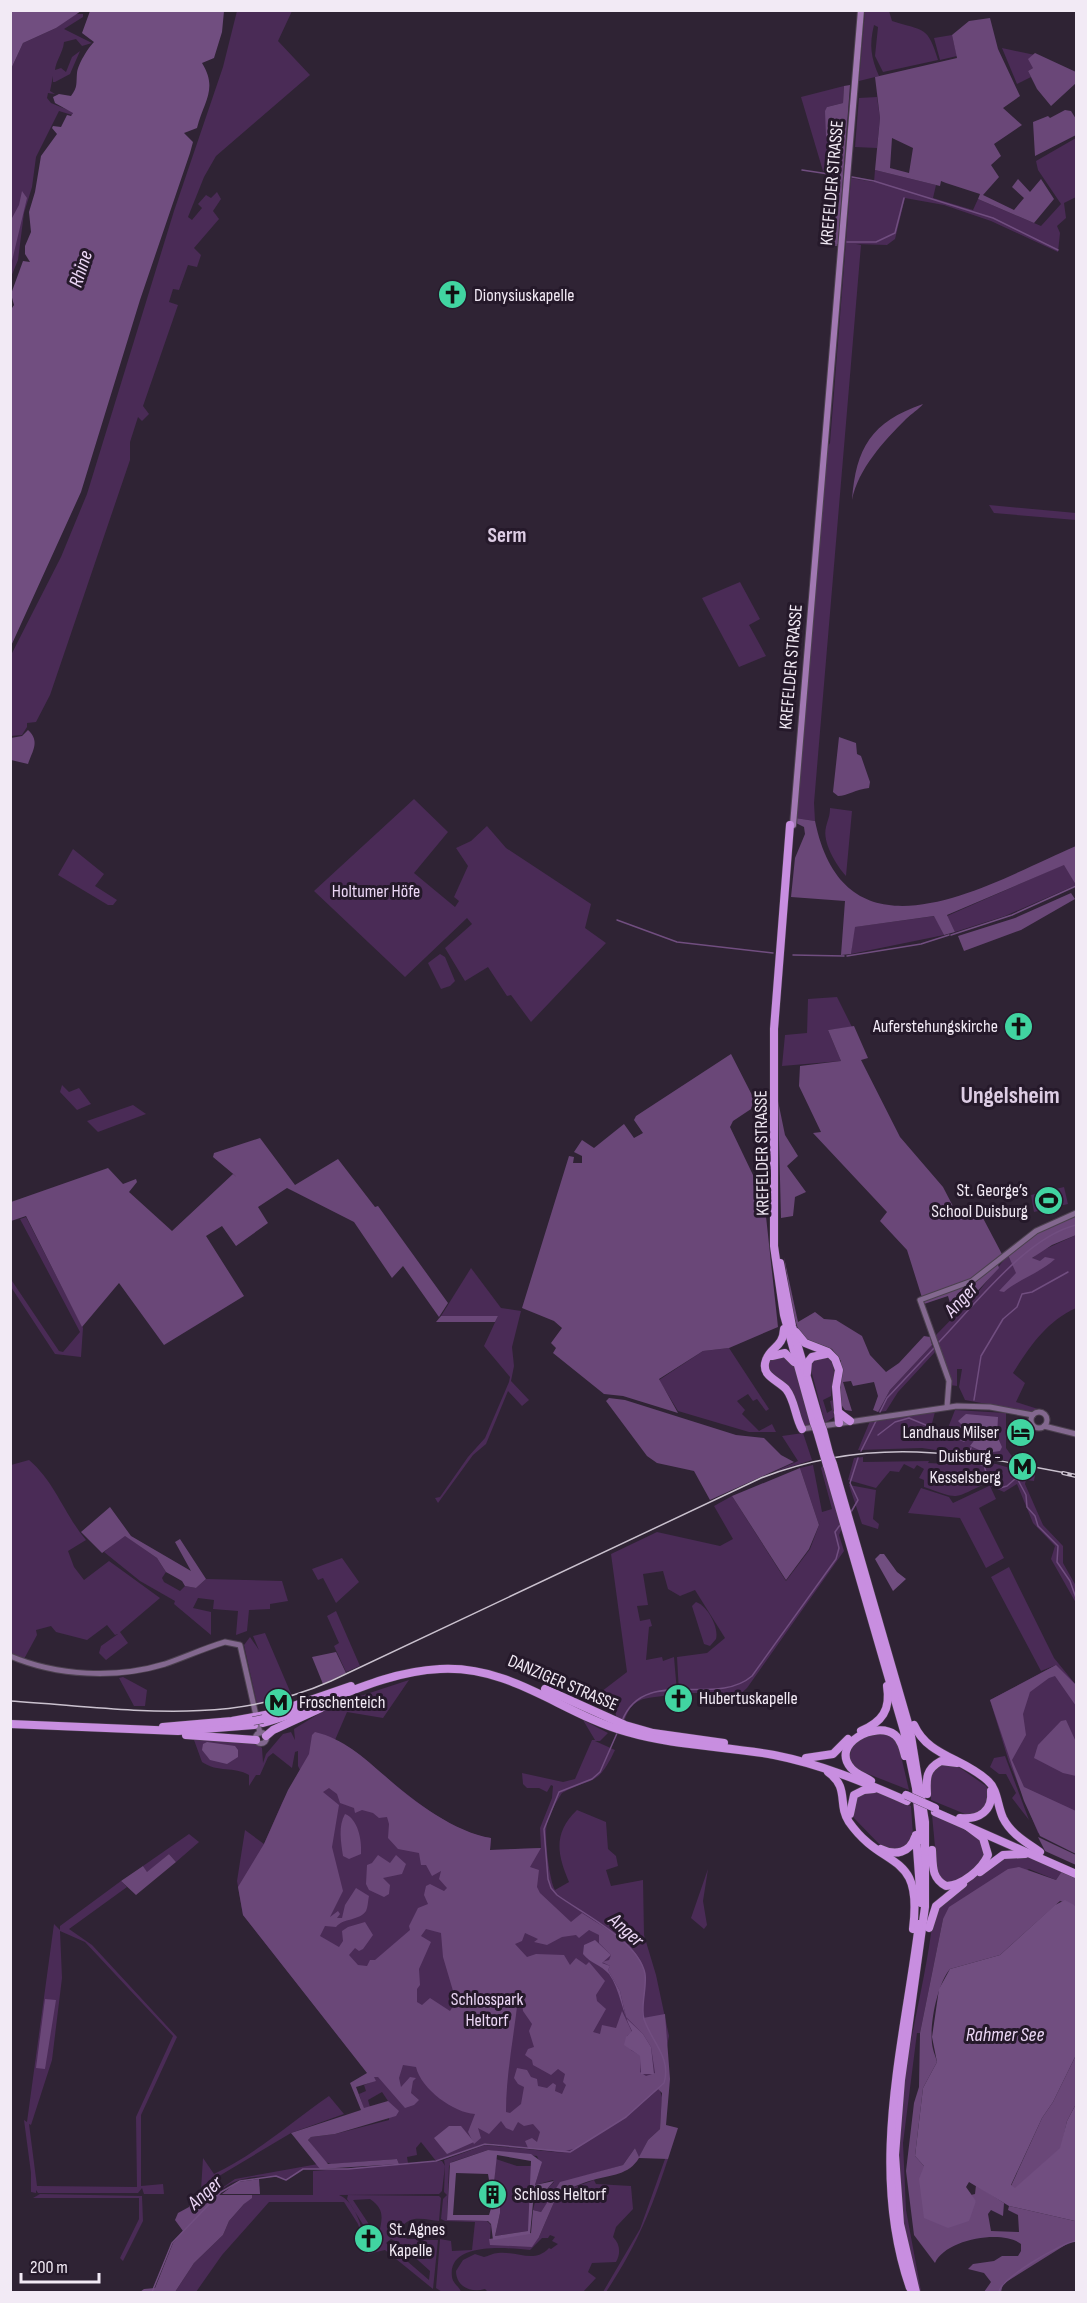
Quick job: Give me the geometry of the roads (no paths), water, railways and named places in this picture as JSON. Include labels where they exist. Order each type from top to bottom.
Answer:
[{"type":"highway","name":"KREFELDER STRASSE","points":[[784,1315],[774,1246],[774,1029],[792,825]]},
{"type":"highway","name":"KREFELDER STRASSE","points":[[792,825],[779,999],[776,1109],[780,1265],[792,1326],[819,1426]]},
{"type":"highway","points":[[784,1315],[800,1374],[819,1426],[883,1634],[920,1740],[928,1747],[954,1757],[986,1779],[994,1789],[1007,1825],[1041,1855]]},
{"type":"highway","points":[[784,1315],[783,1340],[767,1357],[765,1369],[770,1377],[788,1392],[803,1429]]},
{"type":"highway","points":[[792,1326],[805,1343],[828,1352],[835,1359],[839,1370],[836,1387],[838,1423]]},
{"type":"highway","points":[[800,1374],[788,1354],[775,1353],[769,1359],[769,1372],[790,1390],[803,1429]]},
{"type":"highway","points":[[810,1386],[807,1367],[810,1359],[819,1354],[830,1356],[836,1365],[838,1423]]},
{"type":"highway","points":[[838,1412],[850,1421]]},
{"type":"highway","points":[[846,1518],[905,1756],[916,1830],[921,1903]]},
{"type":"highway","points":[[865,1596],[911,1762],[921,1834],[921,1903],[894,2088],[889,2168],[895,2225],[911,2292]]},
{"type":"highway","points":[[883,1634],[916,1760],[925,1822],[926,1907],[898,2108],[895,2175],[904,2248],[916,2292]]},
{"type":"highway","name":"DANZIGER STRASSE","points":[[10,1722],[165,1729],[258,1721],[297,1709],[383,1674],[413,1667],[468,1666],[513,1676],[610,1723]]},
{"type":"highway","name":"DANZIGER STRASSE","points":[[258,1721],[414,1671],[468,1670],[497,1675],[522,1684],[652,1739],[752,1749]]},
{"type":"highway","points":[[806,1758],[833,1755],[852,1736],[880,1720],[887,1708],[887,1686]]},
{"type":"highway","points":[[165,1729],[200,1737],[261,1736],[303,1718],[339,1696]]},
{"type":"highway","points":[[914,1725],[927,1794]]},
{"type":"highway","points":[[871,1781],[851,1768],[848,1761],[847,1749],[853,1739],[874,1731],[889,1731],[899,1738],[905,1756]]},
{"type":"highway","points":[[752,1749],[806,1758],[871,1781],[967,1826],[1077,1868]]},
{"type":"highway","points":[[752,1749],[822,1768],[907,1798]]},
{"type":"highway","points":[[960,1818],[976,1817],[990,1805],[991,1790],[977,1776],[952,1761],[941,1761],[929,1770],[926,1777],[932,1861],[935,1877],[946,1886],[960,1882],[983,1864],[987,1855],[986,1843],[967,1826]]},
{"type":"highway","points":[[822,1768],[839,1782],[849,1821],[881,1853],[903,1868],[915,1890],[916,1907],[903,2031]]},
{"type":"highway","points":[[885,1791],[869,1789],[854,1796],[849,1810],[853,1822],[882,1850],[891,1853],[902,1852],[912,1844],[916,1830]]},
{"type":"highway","points":[[935,1810],[960,1818],[1077,1874]]},
{"type":"highway","points":[[929,1928],[939,1903],[998,1858],[1014,1853],[1041,1855]]},
{"type":"highway","points":[[912,2010],[924,1965],[929,1928],[932,1861]]},
{"type":"main road","name":"KREFELDER STRASSE","points":[[792,825],[860,10]]},
{"type":"main road","points":[[947,1407],[949,1381],[920,1300],[972,1281],[1036,1231],[1077,1213]]},
{"type":"main road","points":[[803,1429],[947,1407],[975,1406],[1017,1413],[1032,1418],[1041,1413],[1046,1423],[1077,1434]]},
{"type":"main road","points":[[1032,1418],[1036,1428],[1046,1423]]},
{"type":"main road","points":[[10,1656],[39,1666],[88,1672],[121,1672],[165,1664],[225,1642],[240,1645],[261,1736]]},
{"type":"water","points":[[11,10],[81,11],[56,28],[23,43],[11,69]]},
{"type":"water","name":"Rhine","points":[[90,11],[224,11],[222,32],[214,58],[202,63],[209,80],[208,95],[197,128],[184,133],[193,142],[190,153],[140,300],[81,492],[11,646],[10,311],[14,305],[11,294],[23,261],[30,262],[25,254],[25,246],[31,232],[29,212],[41,156],[57,134],[53,126],[61,127],[67,115],[71,116],[73,113],[55,103],[53,97],[59,94],[71,96],[75,90],[79,65],[94,42],[82,33]]},
{"type":"water","points":[[966,1414],[998,1417],[997,1436],[1002,1447],[1000,1451],[986,1453],[970,1446],[976,1438],[965,1437],[965,1433],[959,1428],[962,1425],[958,1421]]},
{"type":"water","points":[[880,1554],[884,1554],[897,1572],[906,1579],[893,1591],[875,1559]]},
{"type":"water","points":[[207,1742],[235,1746],[238,1750],[238,1757],[227,1764],[210,1760],[202,1750],[203,1744]]},
{"type":"water","name":"Rahmer See","points":[[1065,1900],[1076,1906],[1076,2055],[1053,2102],[1042,2118],[1011,2185],[1015,2188],[1060,2148],[1067,2121],[1076,2104],[1076,2219],[1075,2221],[1009,2206],[969,2182],[966,2187],[976,2201],[969,2221],[948,2228],[924,2218],[919,2179],[924,2166],[915,2156],[923,2088],[937,2062],[932,2037],[939,1989],[950,1969],[1000,1955],[1055,1905]]},
{"type":"water","points":[[595,1940],[611,1955],[602,1963],[610,1966],[608,1970],[620,1991],[626,2016],[609,1974],[583,1954],[584,1945]]},
{"type":"water","points":[[626,2018],[643,2034],[651,2047],[654,2074],[641,2074],[640,2056],[624,2045],[626,2037],[632,2031]]},
{"type":"water","points":[[449,2126],[461,2126],[474,2142],[447,2154],[434,2138]]},
{"type":"water","points":[[488,2150],[531,2154],[542,2162],[535,2185],[554,2181],[547,2189],[537,2194],[533,2203],[530,2234],[493,2240],[491,2224],[488,2221],[447,2220],[450,2163]],"holes":[[[497,2155],[531,2161],[528,2231],[495,2236],[500,2213],[500,2199],[493,2202],[489,2215],[453,2215],[456,2173],[488,2174],[489,2180],[493,2181],[493,2188],[500,2191],[494,2183]]]},
{"type":"waterway","points":[[802,170],[842,176]]},
{"type":"waterway","points":[[852,177],[874,181],[993,218],[1058,250]]},
{"type":"waterway","points":[[847,242],[876,242],[895,233],[904,198]]},
{"type":"waterway","points":[[830,245],[837,245]]},
{"type":"waterway","points":[[951,935],[1012,915],[1076,886]]},
{"type":"waterway","points":[[617,920],[677,942],[773,953]]},
{"type":"waterway","points":[[847,956],[921,944],[949,935]]},
{"type":"waterway","points":[[793,955],[844,956]]},
{"type":"waterway","name":"Anger","points":[[938,1343],[1020,1258],[1038,1243],[1057,1232],[1076,1225]]},
{"type":"waterway","points":[[974,1400],[981,1356],[1003,1319],[1017,1307],[1022,1294],[1032,1292],[1068,1272]]},
{"type":"waterway","name":"Anger","points":[[880,1412],[887,1398],[935,1347]]},
{"type":"waterway","points":[[878,1435],[895,1422],[909,1418],[964,1441],[970,1435]]},
{"type":"waterway","name":"Anger","points":[[861,1451],[877,1419]]},
{"type":"waterway","points":[[968,1455],[971,1448]]},
{"type":"waterway","name":"Anger","points":[[851,1512],[858,1500],[850,1483],[858,1458]]},
{"type":"waterway","points":[[966,1462],[984,1465],[987,1476],[1000,1488],[1007,1486],[1015,1479],[1018,1480],[1026,1495],[1027,1507],[1035,1516],[1038,1526],[1058,1546],[1057,1562],[1070,1581],[1076,1598]]},
{"type":"waterway","name":"Anger","points":[[622,1721],[632,1704],[646,1695],[663,1691],[719,1689],[737,1685],[752,1676],[836,1559],[839,1548],[835,1532],[840,1525]]},
{"type":"waterway","name":"Anger","points":[[152,2292],[172,2243],[221,2192],[240,2181],[276,2176],[286,2180],[303,2169],[348,2169],[436,2161],[485,2144],[570,2152],[626,2117],[664,2083],[666,2074],[663,2058],[643,2015],[645,1974],[641,1962],[632,1950],[608,1929],[557,1895],[548,1879],[544,1829],[559,1792],[592,1779],[600,1772],[618,1731]]},
{"type":"waterway","points":[[999,2292],[1002,2286],[1020,2270],[1058,2248],[1076,2241]]},
{"type":"tram line","points":[[10,1701],[173,1711],[213,1710],[252,1705],[292,1696],[331,1681],[761,1478],[842,1456],[880,1452],[956,1455],[1076,1475]]},
{"type":"railway","points":[[1063,1473],[1076,1476]]},
{"type":"place","name":"Dionysiuskapelle","points":[[453,295]]},
{"type":"place","name":"Auferstehungskirche","points":[[1019,1026]]},
{"type":"place","name":"St. George’s School Duisburg","points":[[1049,1200]]},
{"type":"place","name":"Landhaus Milser","points":[[1020,1432]]},
{"type":"place","name":"Duisburg - Kesselsberg","points":[[1022,1466]]},
{"type":"place","name":"Hubertuskapelle","points":[[678,1698]]},
{"type":"place","name":"Froschenteich","points":[[278,1702]]},
{"type":"place","name":"Schloss Heltorf","points":[[493,2194]]},
{"type":"place","name":"St. Agnes Kapelle","points":[[368,2239]]},
{"type":"district","name":"Serm","points":[[507,535]]},
{"type":"district","name":"Ungelsheim","points":[[1010,1095]]},
{"type":"park label","name":"Holtumer Höfe","points":[[376,891]]},
{"type":"park label","name":"Schlosspark Heltorf","points":[[487,2009]]}]
